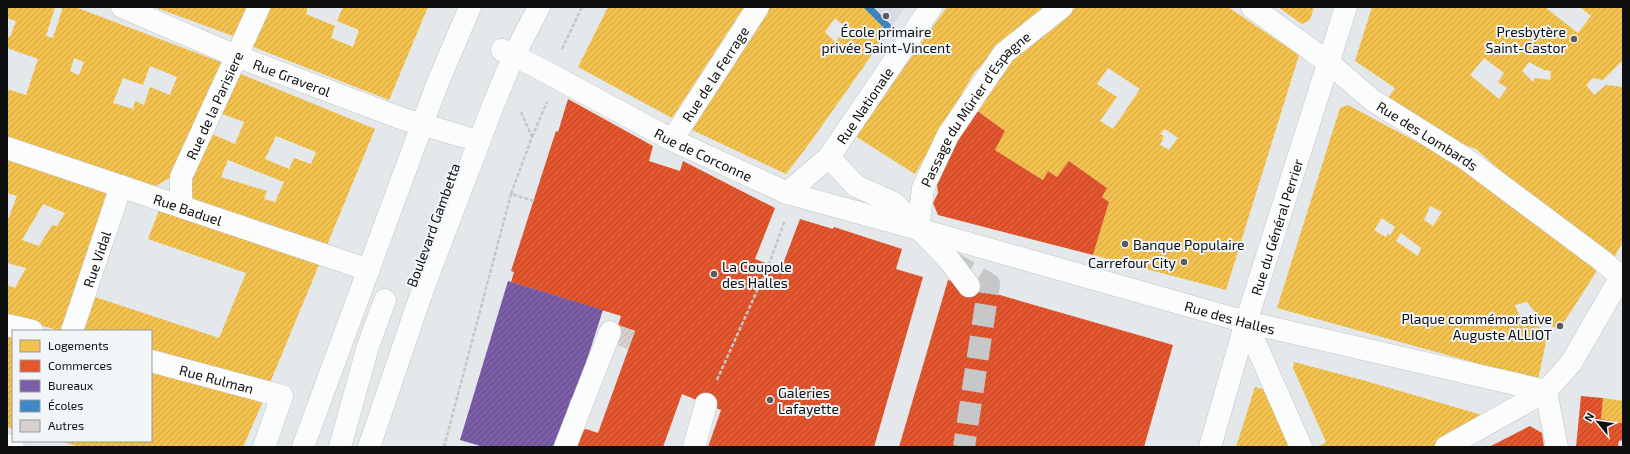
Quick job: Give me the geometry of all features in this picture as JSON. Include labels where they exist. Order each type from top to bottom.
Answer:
[{"type":"street","name":"Rue Graverol","points":[[122,7],[236,56],[403,119],[465,137]]},
{"type":"street","name":"Rue de la Parisiere","points":[[181,206],[181,177],[259,7]]},
{"type":"street","points":[[303,447],[422,124],[451,50],[470,7]]},
{"type":"street","name":"Boulevard Gambetta","points":[[357,447],[413,280],[465,137],[508,52],[522,7]]},
{"type":"street","points":[[357,447],[424,286],[494,103],[508,52],[539,7]]},
{"type":"street","name":"Rue de la Ferrage","points":[[672,140],[758,7]]},
{"type":"street","name":"Rue Nationale","points":[[790,194],[829,157],[931,7]]},
{"type":"street","name":"Passage du Mûrier d'Espagne","points":[[918,228],[924,188],[948,136],[1004,53],[1062,7]]},
{"type":"street","name":"Rue des Lombards","points":[[1252,7],[1329,63],[1372,100],[1466,159],[1623,277]]},
{"type":"street","name":"Rue du Général Perrier","points":[[1210,447],[1246,322],[1346,7]]},
{"type":"street","name":"Rue de Corconne","points":[[508,52],[672,140],[790,194],[918,228]]},
{"type":"street","name":"Rue Baduel","points":[[7,148],[369,270]]},
{"type":"street","points":[[829,157],[856,186],[894,202],[950,262],[969,286]]},
{"type":"street","name":"Rue Vidal","points":[[72,330],[121,186]]},
{"type":"street","name":"Rue des Halles","points":[[918,228],[1246,322],[1546,391]]},
{"type":"street","points":[[1446,447],[1546,391],[1571,363],[1615,287],[1623,277]]},
{"type":"street","points":[[357,447],[368,346],[385,300]]},
{"type":"street","points":[[1246,322],[1301,447]]},
{"type":"street","points":[[7,325],[28,330]]},
{"type":"street","points":[[565,447],[610,332]]},
{"type":"street","name":"Rue Rulman","points":[[152,361],[282,396],[264,447]]},
{"type":"street","points":[[1546,391],[1557,447]]},
{"type":"street","points":[[694,447],[706,404]]},
{"type":"street","points":[[7,445],[13,447]]},
{"type":"path","points":[[538,68],[548,47],[560,53],[582,7]]},
{"type":"path","points":[[444,447],[511,194],[532,137],[520,111]]},
{"type":"path","points":[[511,194],[534,201]]},
{"type":"path","points":[[706,404],[769,264],[790,194]]},
{"type":"shaded area","name":"École primaire privée Saint-Vincent","points":[[863,7],[905,7],[892,26]]},
{"type":"building: Logements","points":[[7,7],[55,7],[46,36],[53,38],[63,7],[75,7],[223,63],[177,174],[152,188],[7,139],[7,89],[26,95],[38,59],[7,48],[7,36],[10,37],[16,21],[7,18]],"holes":[[[74,58],[84,62],[79,75],[70,71]],[[150,66],[177,77],[170,95],[150,87],[144,105],[135,101],[133,109],[113,103],[123,78],[143,85]]]},
{"type":"building: Logements","points":[[154,7],[249,7],[236,37]]},
{"type":"building: Logements","points":[[269,7],[308,7],[306,14],[335,26],[331,38],[353,47],[359,30],[337,21],[343,7],[428,7],[389,100],[251,46]]},
{"type":"building: Logements","points":[[608,7],[744,7],[672,118],[578,67]]},
{"type":"building: Logements","points":[[767,7],[863,7],[888,32],[786,174],[688,128]],"holes":[[[835,18],[847,29],[835,42],[825,32]]]},
{"type":"building: Logements","points":[[947,7],[1046,7],[1004,42],[974,73],[915,174],[855,136]]},
{"type":"building: Logements","points":[[1076,7],[1228,7],[1299,55],[1226,290],[1093,255],[1109,202],[1102,197],[1107,188],[1069,161],[1057,177],[1048,171],[1043,180],[995,150],[1005,131],[972,107],[1007,57]],"holes":[[[1108,68],[1140,89],[1113,129],[1100,121],[1117,97],[1097,84]],[[1165,129],[1178,138],[1169,150],[1160,145],[1164,136],[1160,134]]]},
{"type":"building: Logements","points":[[1278,7],[1314,7],[1310,20],[1302,24]]},
{"type":"building: Logements","points":[[1372,7],[1549,7],[1547,9],[1578,33],[1591,16],[1580,7],[1623,7],[1623,60],[1603,80],[1593,78],[1586,85],[1594,95],[1606,85],[1623,87],[1623,241],[1614,258],[1578,233],[1580,230],[1538,204],[1476,149],[1468,146],[1464,150],[1386,101],[1395,88],[1355,61]],"holes":[[[1484,58],[1504,73],[1498,82],[1507,88],[1499,99],[1470,75]],[[1529,62],[1544,70],[1551,71],[1550,80],[1535,78],[1533,82],[1522,71]]]},
{"type":"building: Logements","points":[[236,72],[375,129],[327,245],[193,204],[191,175],[207,132],[235,144],[244,122],[217,112]],"holes":[[[276,136],[316,152],[311,164],[294,158],[289,169],[265,159]],[[228,160],[284,182],[275,202],[264,199],[267,191],[221,177]]]},
{"type":"building: Logements","points":[[1348,105],[1452,161],[1593,265],[1596,272],[1558,330],[1538,316],[1527,302],[1515,305],[1519,315],[1548,332],[1538,380],[1277,308],[1340,108]],"holes":[[[1430,206],[1442,212],[1433,226],[1424,220]],[[1382,218],[1395,227],[1390,236],[1388,233],[1386,237],[1374,230]],[[1401,233],[1421,248],[1418,256],[1396,241]]]},
{"type":"building: Logements","points":[[7,158],[112,192],[62,330],[7,317],[7,285],[15,288],[26,268],[7,263],[7,222],[17,196],[7,193]],"holes":[[[43,204],[65,213],[57,226],[52,225],[39,246],[22,240]]]},
{"type":"building: Logements","points":[[160,208],[321,260],[269,385],[152,354],[152,330],[76,330],[89,295],[219,338],[246,273],[148,239]]},
{"type":"building: Logements","points":[[7,334],[12,335],[12,429],[7,427]]},
{"type":"building: Logements","points":[[1294,362],[1366,381],[1482,415],[1433,447],[1317,447],[1326,442],[1293,368]]},
{"type":"building: Logements","points":[[152,371],[263,401],[243,447],[80,447],[63,442],[152,442]]},
{"type":"building: Logements","points":[[1255,387],[1270,391],[1295,447],[1236,447]]},
{"type":"building: Logements","points":[[1603,398],[1623,401],[1623,423],[1601,419]]},
{"type":"building: Commerces","name":"La Coupole des Halles","points":[[568,99],[653,146],[649,161],[680,171],[683,161],[775,208],[755,259],[781,269],[800,219],[833,229],[834,227],[902,249],[896,269],[923,277],[874,447],[708,447],[721,410],[682,394],[663,447],[575,447],[581,431],[586,429],[598,433],[635,331],[618,325],[621,316],[511,282],[514,272],[511,271],[553,140],[556,131],[558,132]]},
{"type":"building: Commerces","points":[[972,107],[1005,131],[995,150],[1043,180],[1048,171],[1057,177],[1069,161],[1107,188],[1102,197],[1109,202],[1093,255],[938,215],[933,203],[938,193],[936,177]]},
{"type":"building: Commerces","points":[[948,280],[1173,345],[1144,447],[899,447]]},
{"type":"building: Commerces","points":[[1581,396],[1603,398],[1601,419],[1623,423],[1623,440],[1619,441],[1618,447],[1576,447]]},
{"type":"building: Commerces","points":[[1530,426],[1542,433],[1544,447],[1489,447]]},
{"type":"building: Bureaux","points":[[508,281],[603,310],[574,400],[571,399],[555,447],[484,447],[460,440]]},
{"type":"building: Écoles","points":[[863,7],[873,7],[892,26],[888,32]]},
{"type":"building: Autres","points":[[618,325],[635,331],[628,349],[611,343]]},
{"type":"tunnel","points":[[950,261],[989,284],[964,447]]},
{"type":"place","name":"École primaire privée Saint-Vincent","points":[[886,16]]},
{"type":"place","name":"Presbytère Saint-Castor","points":[[1574,39]]},
{"type":"place","name":"Banque Populaire","points":[[1125,244]]},
{"type":"place","name":"Carrefour City","points":[[1184,262]]},
{"type":"place","name":"La Coupole des Halles","points":[[714,274]]},
{"type":"place","name":"Plaque commémorative Auguste ALLIOT","points":[[1560,326]]},
{"type":"place","name":"Galeries Lafayette","points":[[770,400]]}]
